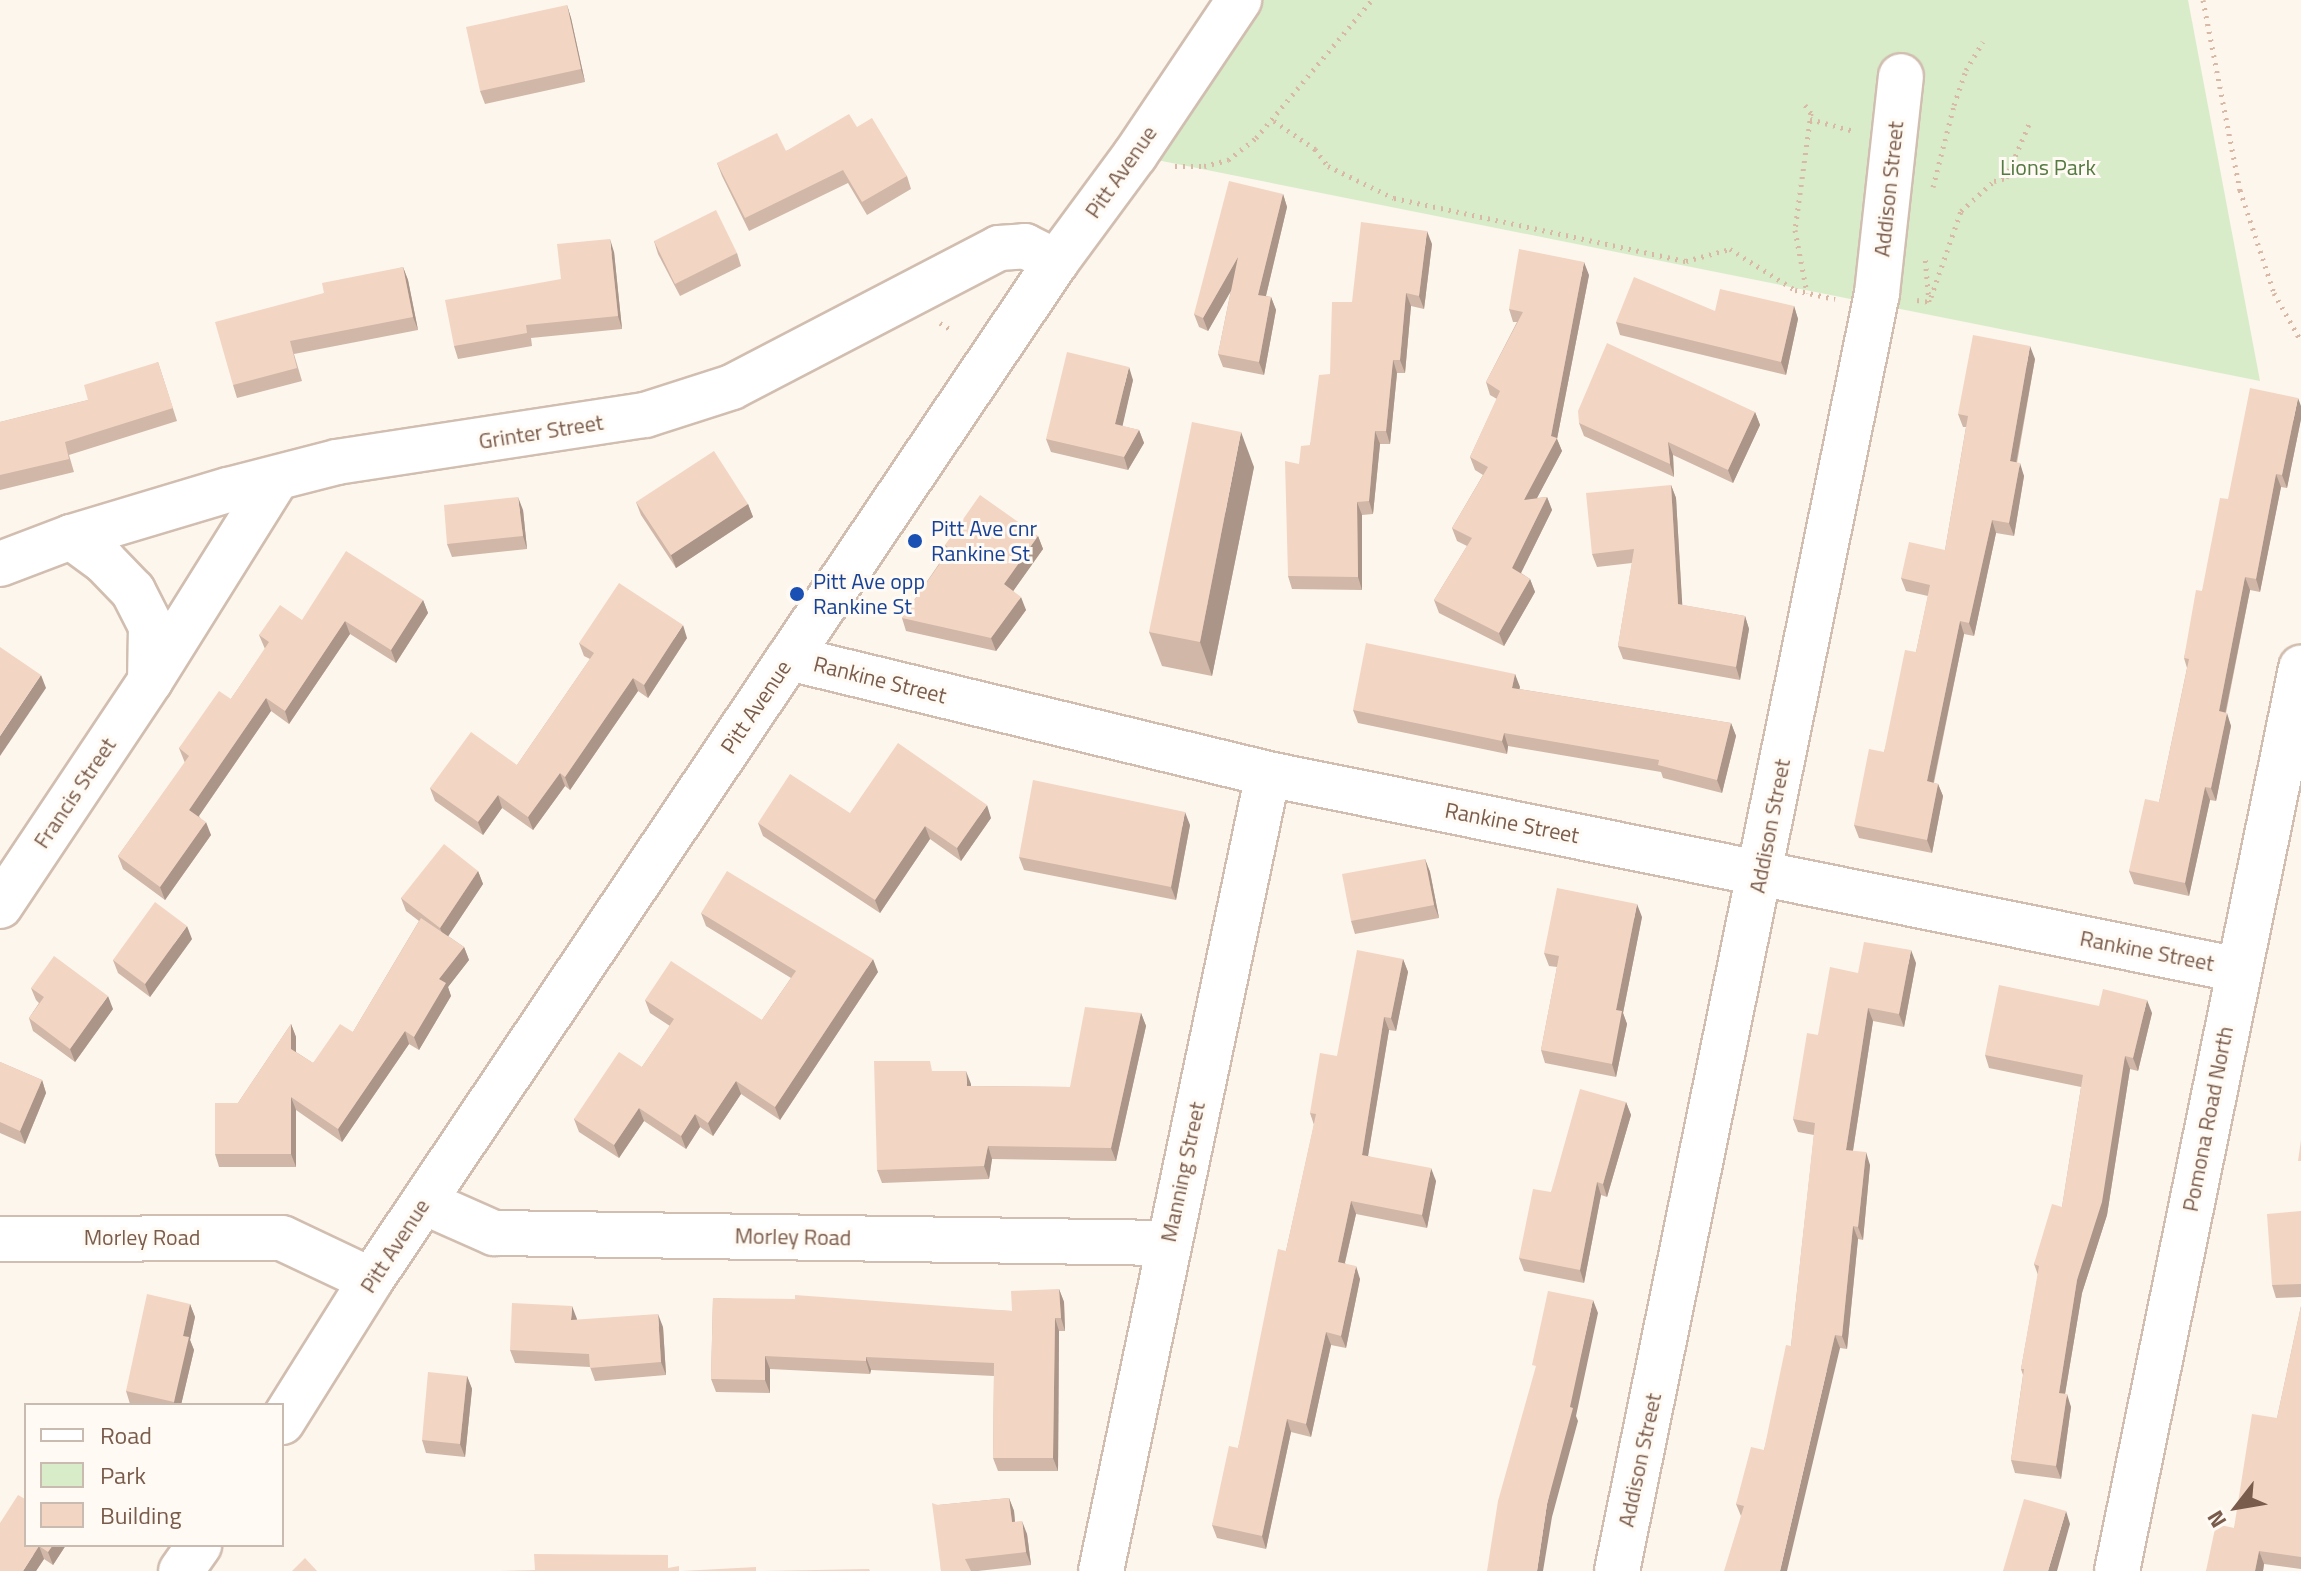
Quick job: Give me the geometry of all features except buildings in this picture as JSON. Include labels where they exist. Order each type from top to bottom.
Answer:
[{"type":"street","name":"Pitt Avenue","points":[[284,1419],[371,1280],[789,658],[1056,262],[1135,155],[1239,0]]},
{"type":"street","name":"Addison Street","points":[[1617,1571],[1761,873],[1858,300],[1901,76]]},
{"type":"street","name":"Grinter Street","points":[[0,564],[71,537],[337,462],[645,415],[732,387],[999,248],[1025,246],[1056,262]]},
{"type":"street","name":"Francis Street","points":[[0,906],[150,681],[277,478]]},
{"type":"street","points":[[71,537],[104,561],[133,591],[151,626],[150,681]]},
{"type":"street","name":"Rankine Street","points":[[789,658],[1268,774],[2239,970]]},
{"type":"street","name":"Pomona Road North","points":[[2117,1571],[2301,668]]},
{"type":"street","name":"Manning Street","points":[[1101,1571],[1268,774]]},
{"type":"street","name":"Morley Road","points":[[424,1202],[494,1233],[1168,1243]]},
{"type":"street","name":"Morley Road","points":[[0,1239],[282,1238],[371,1280]]},
{"type":"street","points":[[181,1571],[198,1547]]},
{"type":"path","points":[[1135,155],[1177,167],[1228,160],[1274,121],[1330,47],[1372,0]]},
{"type":"path","points":[[2203,0],[2240,190],[2274,293],[2301,341]]},
{"type":"path","points":[[1933,190],[1954,105],[1966,70],[1983,42]]},
{"type":"path","points":[[1805,105],[1811,113],[1795,230],[1807,294]]},
{"type":"path","points":[[1274,121],[1315,149],[1328,166],[1394,198],[1686,261],[1730,249],[1762,272],[1807,294],[1836,300],[1929,302]]},
{"type":"path","points":[[1929,302],[1961,211],[1994,181],[2006,178],[2029,124]]},
{"type":"path","points":[[1924,249],[1929,302]]},
{"type":"green space","name":"Lions Park","points":[[1262,0],[2188,0],[2260,381],[1157,160]]},
{"type":"place","name":"Pitt Ave cnr Rankine St","points":[[915,541]]},
{"type":"place","name":"Pitt Ave opp Rankine St","points":[[797,594]]}]
